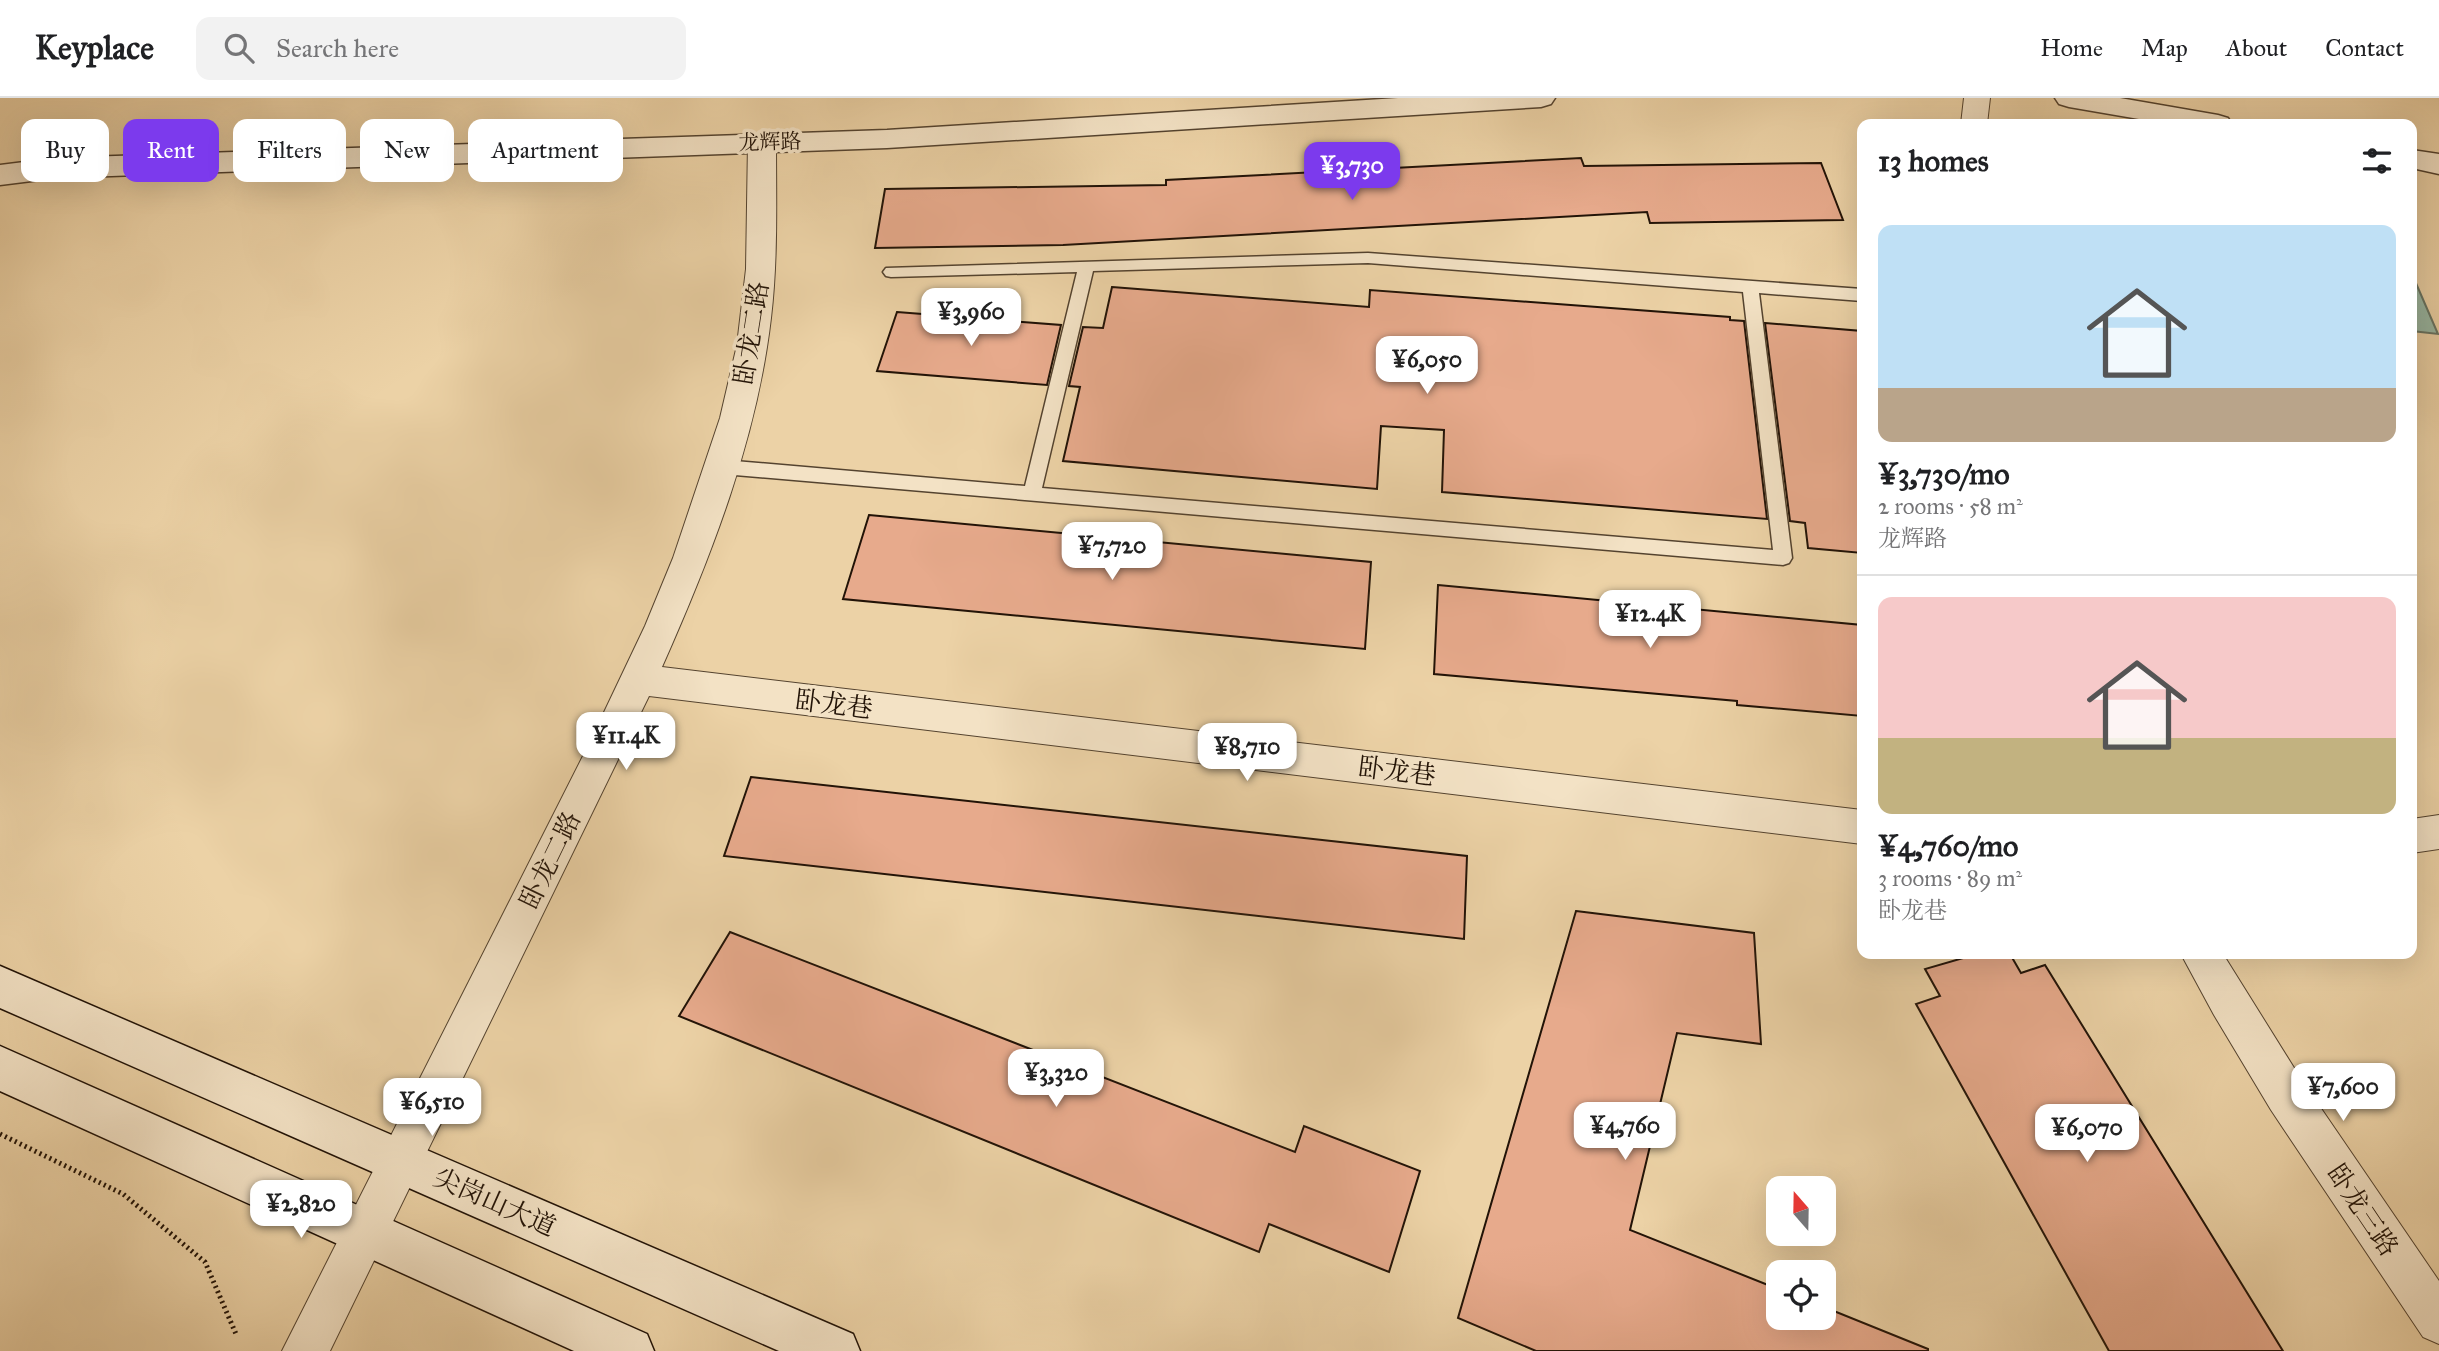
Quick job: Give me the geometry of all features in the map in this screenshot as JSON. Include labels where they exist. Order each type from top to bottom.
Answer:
[{"type":"street","name":"龙辉路","points":[[0,175],[56,168],[887,139],[1541,98]]},
{"type":"street","points":[[1975,119],[1977,98]]},
{"type":"street","points":[[2069,98],[2189,119]]},
{"type":"street","name":"卧龙二路","points":[[305,1351],[639,680],[683,580],[723,467],[743,390],[760,286],[762,142]]},
{"type":"street","points":[[2417,160],[2439,164]]},
{"type":"street","name":"卧龙巷","points":[[639,680],[1857,826]]},
{"type":"street","points":[[2417,835],[2439,832]]},
{"type":"street","name":"卧龙三路","points":[[2204,959],[2305,1123],[2439,1321]]},
{"type":"street","name":"尖岗山大道","points":[[0,987],[836,1351]]},
{"type":"street","points":[[0,1068],[630,1351]]},
{"type":"lane","points":[[891,272],[1367,258],[1857,295]]},
{"type":"lane","points":[[1032,493],[1086,267]]},
{"type":"lane","points":[[723,467],[1783,558],[1750,286]]},
{"type":"path","points":[[0,1135],[123,1194],[205,1262],[236,1334]]},
{"type":"shaded area","points":[[2417,286],[2438,334],[2417,332]]},
{"type":"building","points":[[1581,158],[1584,166],[1821,163],[1843,220],[1650,223],[1647,212],[1063,245],[875,248],[885,189],[1166,185],[1166,180]]},
{"type":"building","points":[[1112,287],[1369,307],[1370,290],[1730,317],[1730,320],[1744,321],[1767,519],[1442,492],[1444,430],[1381,426],[1377,489],[1063,461],[1080,387],[1069,386],[1083,327],[1103,328]]},
{"type":"building","points":[[897,312],[1061,325],[1047,385],[877,371]]},
{"type":"building","points":[[1765,323],[1857,331],[1857,553],[1808,548],[1805,523],[1790,521]]},
{"type":"building","points":[[869,515],[1371,562],[1365,649],[843,599]]},
{"type":"building","points":[[1438,585],[1857,625],[1857,716],[1737,705],[1737,701],[1434,674]]},
{"type":"building","points":[[751,777],[1467,856],[1464,939],[724,856]]},
{"type":"building","points":[[1576,911],[1754,933],[1761,1044],[1677,1033],[1630,1230],[1766,1284],[1766,1330],[1836,1330],[1836,1312],[1928,1351],[1536,1351],[1458,1318]]},
{"type":"building","points":[[730,932],[1295,1152],[1304,1126],[1420,1171],[1389,1272],[1269,1224],[1259,1252],[679,1016]]},
{"type":"building","points":[[1960,959],[2013,959],[2021,973],[2045,965],[2283,1351],[2109,1351],[1916,1004],[1940,996],[1925,969]]}]
